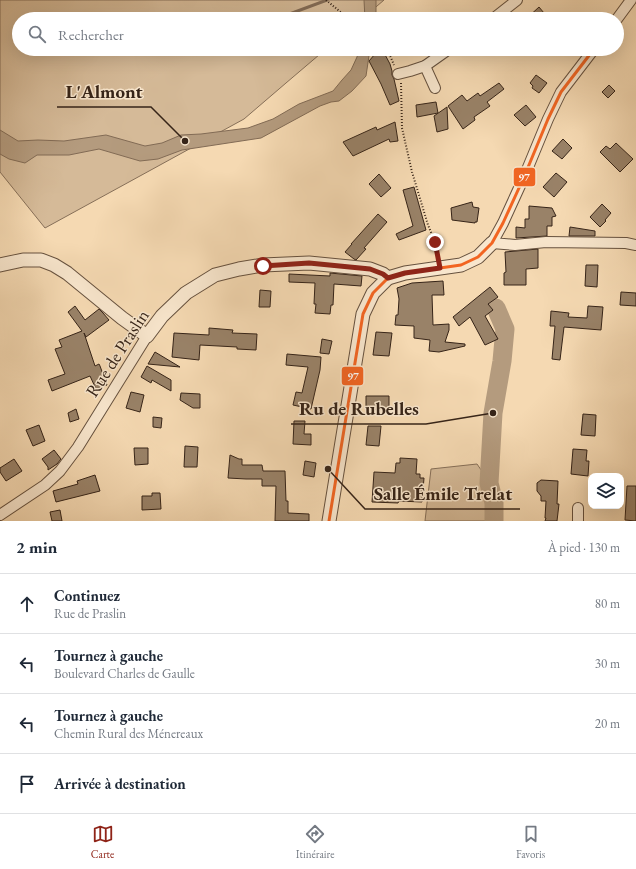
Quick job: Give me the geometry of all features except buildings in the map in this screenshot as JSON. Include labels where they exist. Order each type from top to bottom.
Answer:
[{"type":"street","points":[[502,12],[517,0]]},
{"type":"street","points":[[622,12],[631,0]]},
{"type":"street","points":[[398,74],[425,66],[439,56]]},
{"type":"street","points":[[329,521],[363,314],[373,293],[388,278],[405,273],[461,265],[478,257],[492,243],[503,223],[561,92],[589,56]]},
{"type":"street","points":[[425,66],[435,88]]},
{"type":"street","points":[[492,243],[516,245],[546,242],[626,243],[636,245]]},
{"type":"street","points":[[0,265],[23,260],[41,260],[54,265],[67,273],[122,318],[147,336]]},
{"type":"street","name":"Rue de Praslin","points":[[0,515],[45,485],[60,470],[78,448],[147,336],[162,316],[186,293],[215,275],[239,269],[309,263],[370,269],[383,274],[388,278]]},
{"type":"street","points":[[578,508],[578,521]]},
{"type":"path","points":[[326,0],[341,12]]},
{"type":"path","points":[[390,56],[401,83],[402,128],[414,178],[435,242],[440,268]]},
{"type":"shaded area","points":[[0,0],[384,0],[370,12],[12,12],[12,56],[318,56],[244,119],[45,228],[0,172]]},
{"type":"shaded area","points":[[364,0],[376,0],[376,12],[365,12]]},
{"type":"shaded area","points":[[369,56],[366,76],[352,91],[339,101],[320,106],[261,138],[182,150],[158,159],[140,161],[99,149],[69,155],[37,155],[25,163],[9,159],[0,154],[0,130],[18,141],[64,141],[106,135],[145,146],[162,143],[181,135],[248,128],[273,119],[299,104],[333,91],[351,70],[357,57]]},
{"type":"shaded area","points":[[477,464],[497,493],[499,521],[425,521],[431,469]]},
{"type":"waterway","points":[[295,12],[327,0]]},
{"type":"waterway","points":[[494,521],[494,503],[489,483],[493,413],[502,361],[505,329],[496,308]]},
{"type":"transit line","name":"97","points":[[329,521],[363,314],[373,293],[388,278],[405,273],[461,265],[478,257],[492,243],[503,223],[561,92],[589,56]]},
{"type":"place","name":"L'Almont","points":[[185,141]]},
{"type":"place","name":"Ru de Rubelles","points":[[493,413]]},
{"type":"place","name":"Salle Émile Trelat","points":[[328,469]]},
{"type":"route","points":[[263,266],[309,263],[370,269],[383,274],[388,278],[405,273],[440,268],[435,242]]}]
